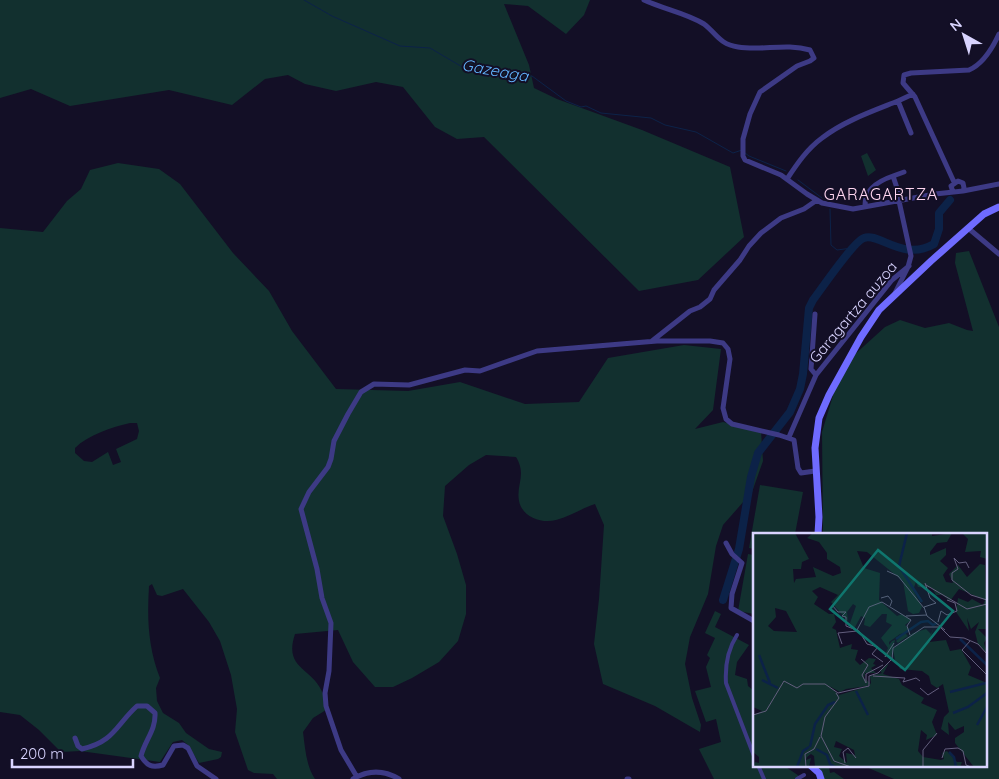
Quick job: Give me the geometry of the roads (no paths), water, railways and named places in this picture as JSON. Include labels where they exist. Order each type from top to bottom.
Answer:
[{"type":"main road","points":[[818,533],[819,516],[815,471],[816,432],[826,401],[871,320],[895,294],[968,228],[984,214],[999,207]]},
{"type":"main road","points":[[811,766],[819,773],[821,779]]},
{"type":"street","points":[[644,0],[658,7],[693,18],[725,44],[755,49],[786,47],[810,50],[814,58],[797,66],[760,92],[750,114],[743,139],[743,156],[745,160],[781,174],[817,200],[838,207],[853,209],[999,184]]},
{"type":"street","points":[[954,182],[913,94],[903,83],[904,76],[906,74],[967,71],[974,68],[989,52],[999,34]]},
{"type":"street","points":[[787,179],[809,150],[821,138],[842,126],[913,94]]},
{"type":"street","points":[[898,101],[911,133]]},
{"type":"street","points":[[865,207],[865,199],[870,190],[882,181],[904,172]]},
{"type":"street","points":[[893,176],[911,250],[909,266],[895,294]]},
{"type":"street","points":[[954,182],[962,182],[963,191]]},
{"type":"street","points":[[950,192],[950,187],[954,182]]},
{"type":"street","points":[[651,342],[710,299],[714,290],[766,228],[781,218],[804,209],[817,200]]},
{"type":"street","points":[[968,228],[999,254]]},
{"type":"street","name":"Garagartza auzoa","points":[[788,437],[816,375],[892,280],[909,266]]},
{"type":"street","name":"Garagartza auzoa","points":[[815,314],[811,369],[816,375]]},
{"type":"street","points":[[399,779],[379,772],[370,772],[355,778],[341,750],[326,706],[325,693],[329,671],[331,623],[322,598],[317,569],[301,509],[309,492],[328,467],[334,441],[361,392],[374,384],[409,385],[465,370],[480,371],[537,351],[651,342],[710,341],[723,343],[728,349],[730,359],[723,402],[726,419],[732,424],[794,440],[798,468],[801,473],[815,471]]},
{"type":"street","points":[[726,543],[742,563],[731,608],[753,620]]},
{"type":"street","points":[[737,635],[728,657],[725,672],[726,683],[753,753]]},
{"type":"street","points":[[75,738],[78,746],[82,749],[92,747],[115,732],[137,706],[147,706],[155,713],[155,720],[153,730],[143,748],[141,756],[144,762],[155,768],[163,765],[174,746],[183,745],[188,748],[197,766],[216,779]]},
{"type":"street","points":[[758,766],[764,779]]},
{"type":"street","points":[[797,779],[804,775]]},
{"type":"waterway","name":"Gazeaga","points":[[304,0],[332,16],[400,46],[430,48],[464,68],[505,70],[523,77],[532,76],[566,101],[581,107],[586,106],[601,113],[651,118],[665,125],[696,132],[733,153],[742,150]]},
{"type":"waterway","name":"Gazeaga","points":[[745,153],[786,171]]},
{"type":"waterway","name":"Gazeaga","points":[[798,180],[822,198]]},
{"type":"waterway","points":[[723,600],[739,549],[751,477],[758,453],[790,412],[800,389],[809,308],[813,300],[853,247],[864,238],[870,237],[893,246],[912,250],[923,249],[934,244],[939,229],[939,213],[950,200]]},
{"type":"waterway","name":"Gazeaga","points":[[830,209],[831,245],[837,250],[852,248]]},
{"type":"district","name":"GARAGARTZA","points":[[881,194]]}]
